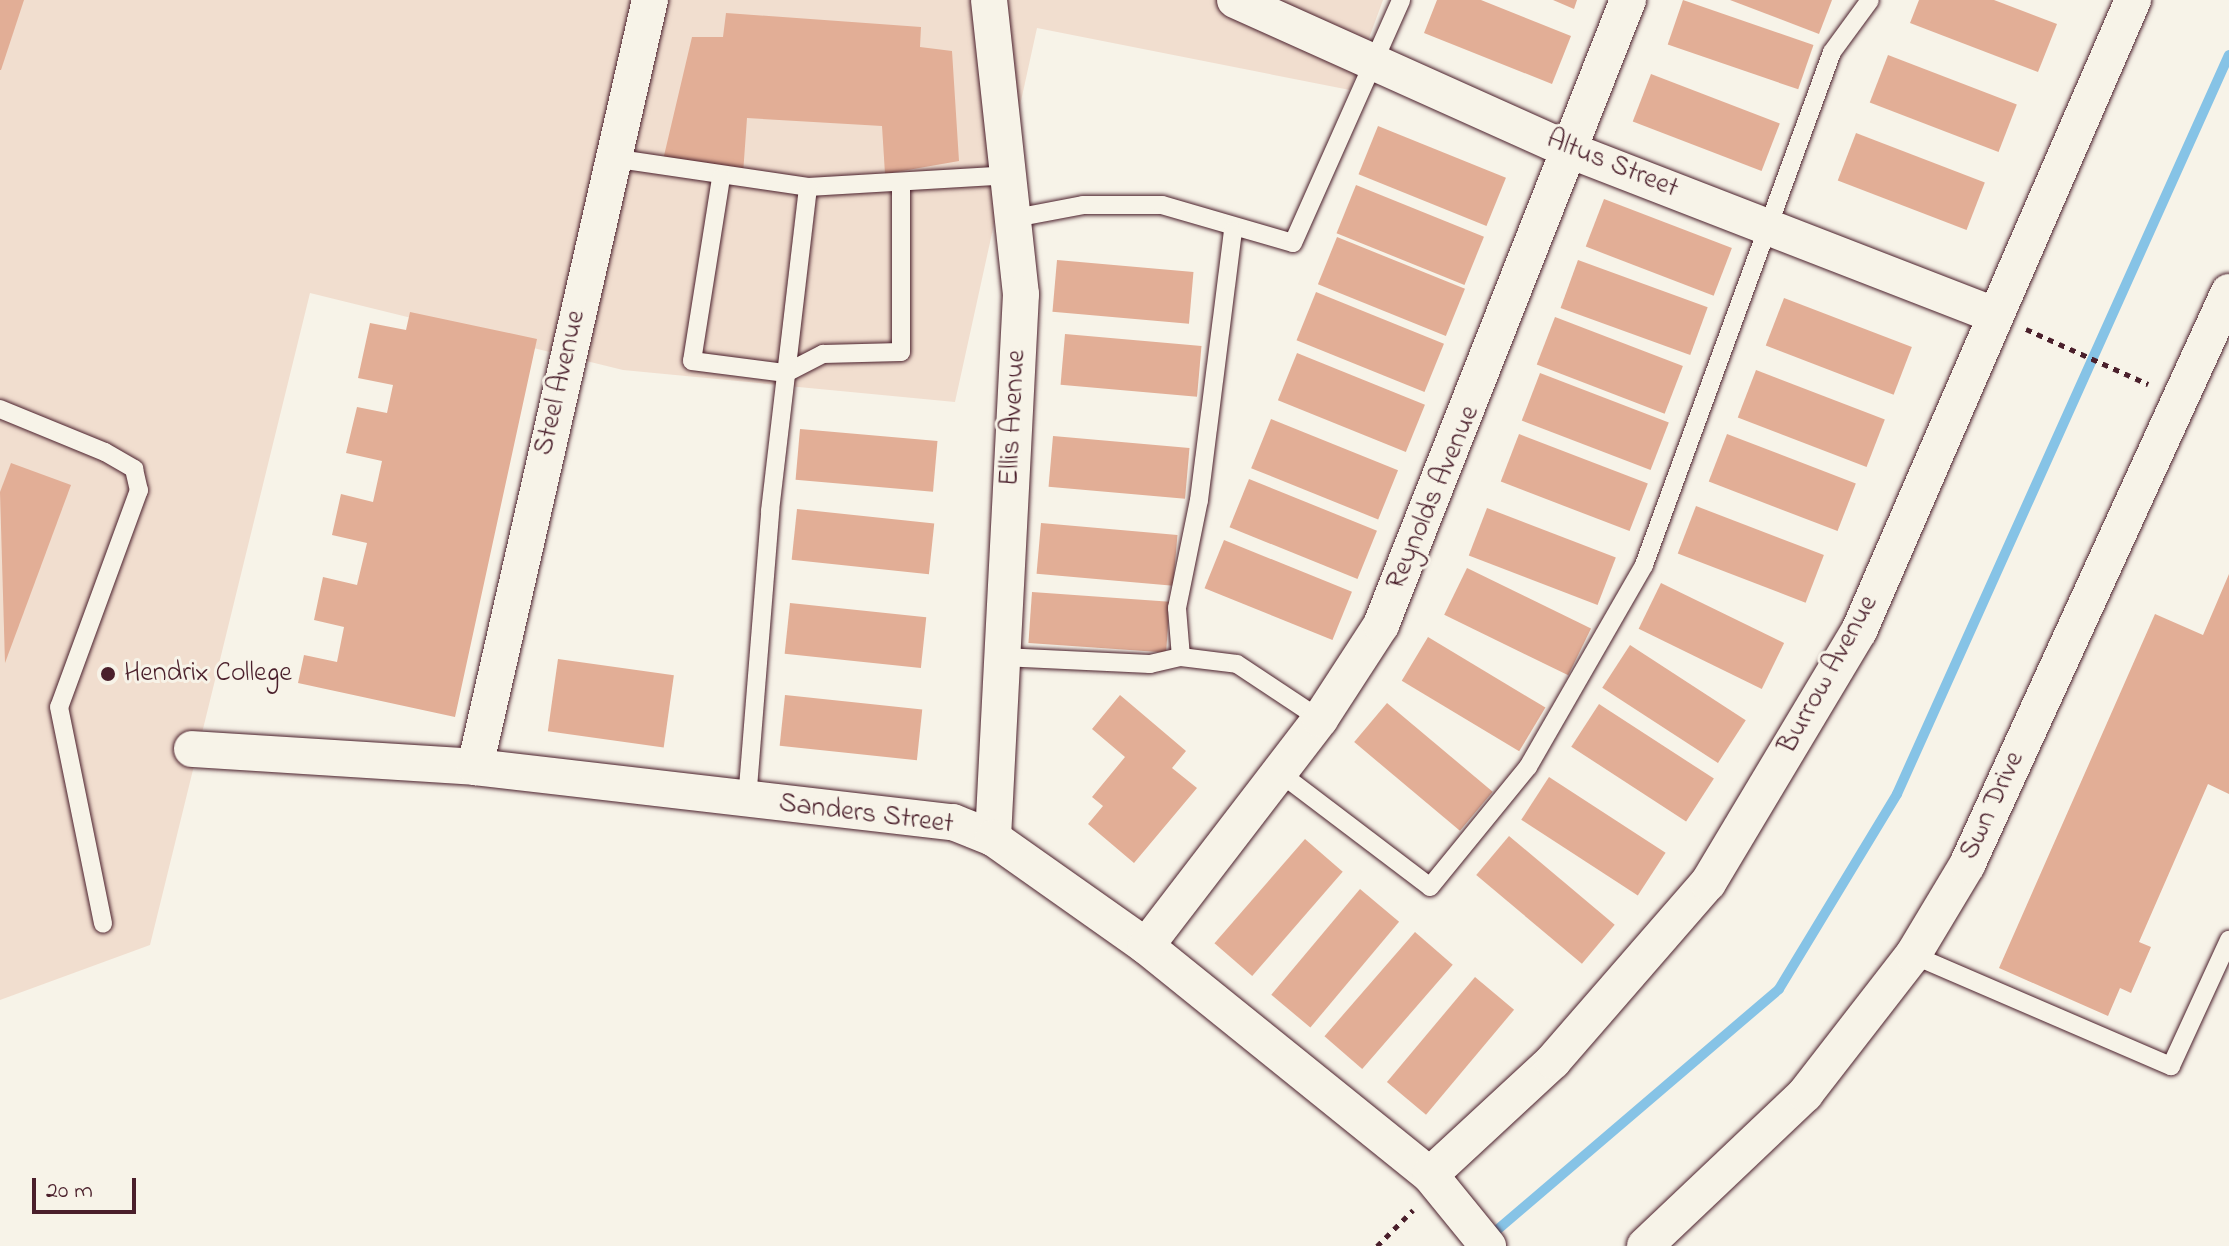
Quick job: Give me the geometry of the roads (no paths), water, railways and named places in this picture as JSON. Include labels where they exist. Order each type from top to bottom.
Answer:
[{"type":"street","name":"Steel Avenue","points":[[475,767],[650,0]]},
{"type":"street","name":"Ellis Avenue","points":[[989,0],[1012,175],[1021,294],[993,838]]},
{"type":"street","name":"Altus Street","points":[[1235,0],[1569,150],[1995,315]]},
{"type":"street","name":"Reynolds Avenue","points":[[1146,946],[1320,719],[1381,625],[1628,0]]},
{"type":"street","name":"Burrow Avenue","points":[[1444,1190],[1708,883],[1859,631],[2133,0]]},
{"type":"street","name":"Swn Drive","points":[[1645,1246],[1805,1094],[1913,955],[1967,865],[2178,397],[2228,296]]},
{"type":"street","name":"Sanders Street","points":[[192,749],[475,767],[953,822],[993,838],[1146,946],[1444,1190],[1488,1246]]},
{"type":"lane","points":[[1015,218],[1083,205],[1162,205],[1233,231],[1293,243],[1376,64],[1401,0]]},
{"type":"lane","points":[[1280,773],[1430,887],[1528,767],[1644,565],[1832,52],[1870,0]]},
{"type":"lane","points":[[612,158],[721,178],[808,187],[901,184],[1012,175]]},
{"type":"lane","points":[[721,178],[692,361],[786,373],[823,354],[901,352],[901,184]]},
{"type":"lane","points":[[747,800],[786,373],[808,187]]},
{"type":"lane","points":[[1181,657],[1177,608],[1199,500],[1233,231]]},
{"type":"lane","points":[[0,409],[105,452],[134,469],[139,490],[59,707],[103,924]]},
{"type":"lane","points":[[1002,657],[1150,664],[1181,657],[1237,664],[1320,719]]},
{"type":"lane","points":[[1913,955],[2171,1066],[2229,940]]},
{"type":"waterway","points":[[1490,1236],[1779,989],[1897,794],[2229,55]]},
{"type":"place","name":"Hendrix College","points":[[108,674]]}]
